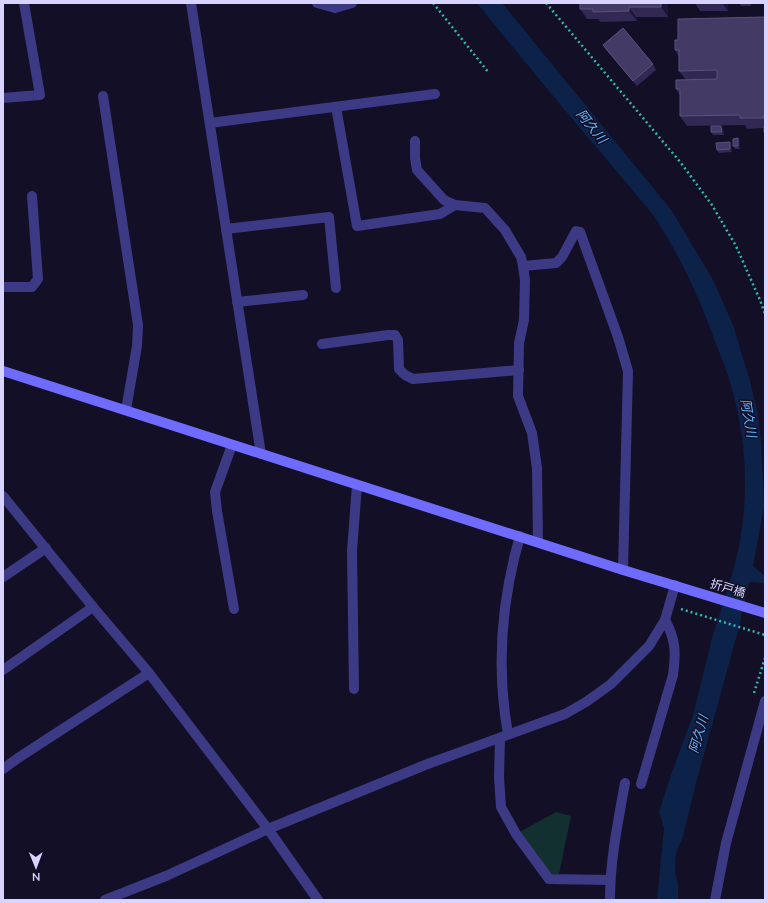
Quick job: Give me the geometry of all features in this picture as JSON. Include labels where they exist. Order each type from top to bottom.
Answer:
[{"type":"street","points":[[3,98],[40,95],[24,3]]},
{"type":"street","points":[[191,3],[261,454]]},
{"type":"street","points":[[318,3],[335,8],[352,3]]},
{"type":"street","points":[[210,123],[436,94]]},
{"type":"street","points":[[103,96],[138,325],[137,346],[126,410]]},
{"type":"street","points":[[336,107],[357,226],[440,214],[455,205]]},
{"type":"street","points":[[415,141],[417,170],[444,200],[455,205],[485,208],[505,230],[521,257],[525,280],[524,320],[519,343],[518,396],[532,433],[536,468],[538,542]]},
{"type":"street","points":[[3,287],[32,287],[38,279],[32,196]]},
{"type":"street","points":[[226,229],[329,217],[336,288]]},
{"type":"street","points":[[523,266],[556,263],[562,256],[576,231],[580,232],[618,337],[628,372],[623,570]]},
{"type":"street","points":[[237,302],[303,295]]},
{"type":"street","points":[[322,344],[395,335],[398,340],[398,369],[413,379],[519,370]]},
{"type":"street","name":"折戸橋","points":[[3,372],[126,410],[623,570],[680,586],[765,613]]},
{"type":"street","points":[[232,445],[215,492],[234,609]]},
{"type":"street","points":[[354,689],[352,551],[357,485]]},
{"type":"street","points":[[3,496],[93,607],[149,673],[268,829],[318,900]]},
{"type":"street","points":[[520,536],[513,563],[501,638],[500,664],[504,736],[498,777],[501,807],[516,834],[549,879],[610,880]]},
{"type":"street","points":[[3,577],[46,548]]},
{"type":"street","points":[[105,900],[166,876],[268,829],[426,764],[565,714],[612,684],[649,646],[665,620],[680,586]]},
{"type":"street","points":[[3,670],[93,607]]},
{"type":"street","points":[[641,784],[675,660],[675,642],[665,620]]},
{"type":"street","points":[[3,770],[18,758],[149,673]]},
{"type":"street","points":[[716,900],[726,843],[765,701]]},
{"type":"street","points":[[610,900],[610,880],[615,836],[625,782]]},
{"type":"path","points":[[433,3],[489,73]]},
{"type":"path","points":[[546,3],[676,157],[712,205],[736,246],[765,314]]},
{"type":"path","points":[[676,608],[765,635]]},
{"type":"green space","points":[[556,812],[571,816],[559,874],[547,875],[516,834]]},
{"type":"water","name":"阿久川","points":[[477,3],[502,3],[672,211],[713,280],[733,325],[750,381],[758,414],[764,506],[753,566],[765,576],[765,583],[749,582],[738,631],[683,836],[676,853],[675,871],[678,884],[678,900],[657,900],[664,828],[659,812],[693,715],[712,638],[727,591],[713,587],[714,584],[728,587],[740,538],[744,513],[745,488],[742,438],[738,413],[727,372],[703,310],[681,262],[663,230],[646,206],[547,89]]},
{"type":"building","points":[[580,3],[661,3],[661,7],[629,7],[629,11],[593,12],[593,9],[580,9]]},
{"type":"building","points":[[765,17],[764,118],[740,118],[740,115],[680,116],[680,89],[676,89],[676,80],[717,79],[717,70],[679,71],[679,50],[675,50],[675,40],[678,40],[678,19]]},
{"type":"building","points":[[623,28],[653,64],[633,81],[603,45]]},
{"type":"building","points":[[711,126],[721,126],[722,132],[711,132]]},
{"type":"building","points":[[738,138],[738,146],[733,146],[733,139]]},
{"type":"building","points":[[730,142],[730,149],[717,150],[716,143]]}]
